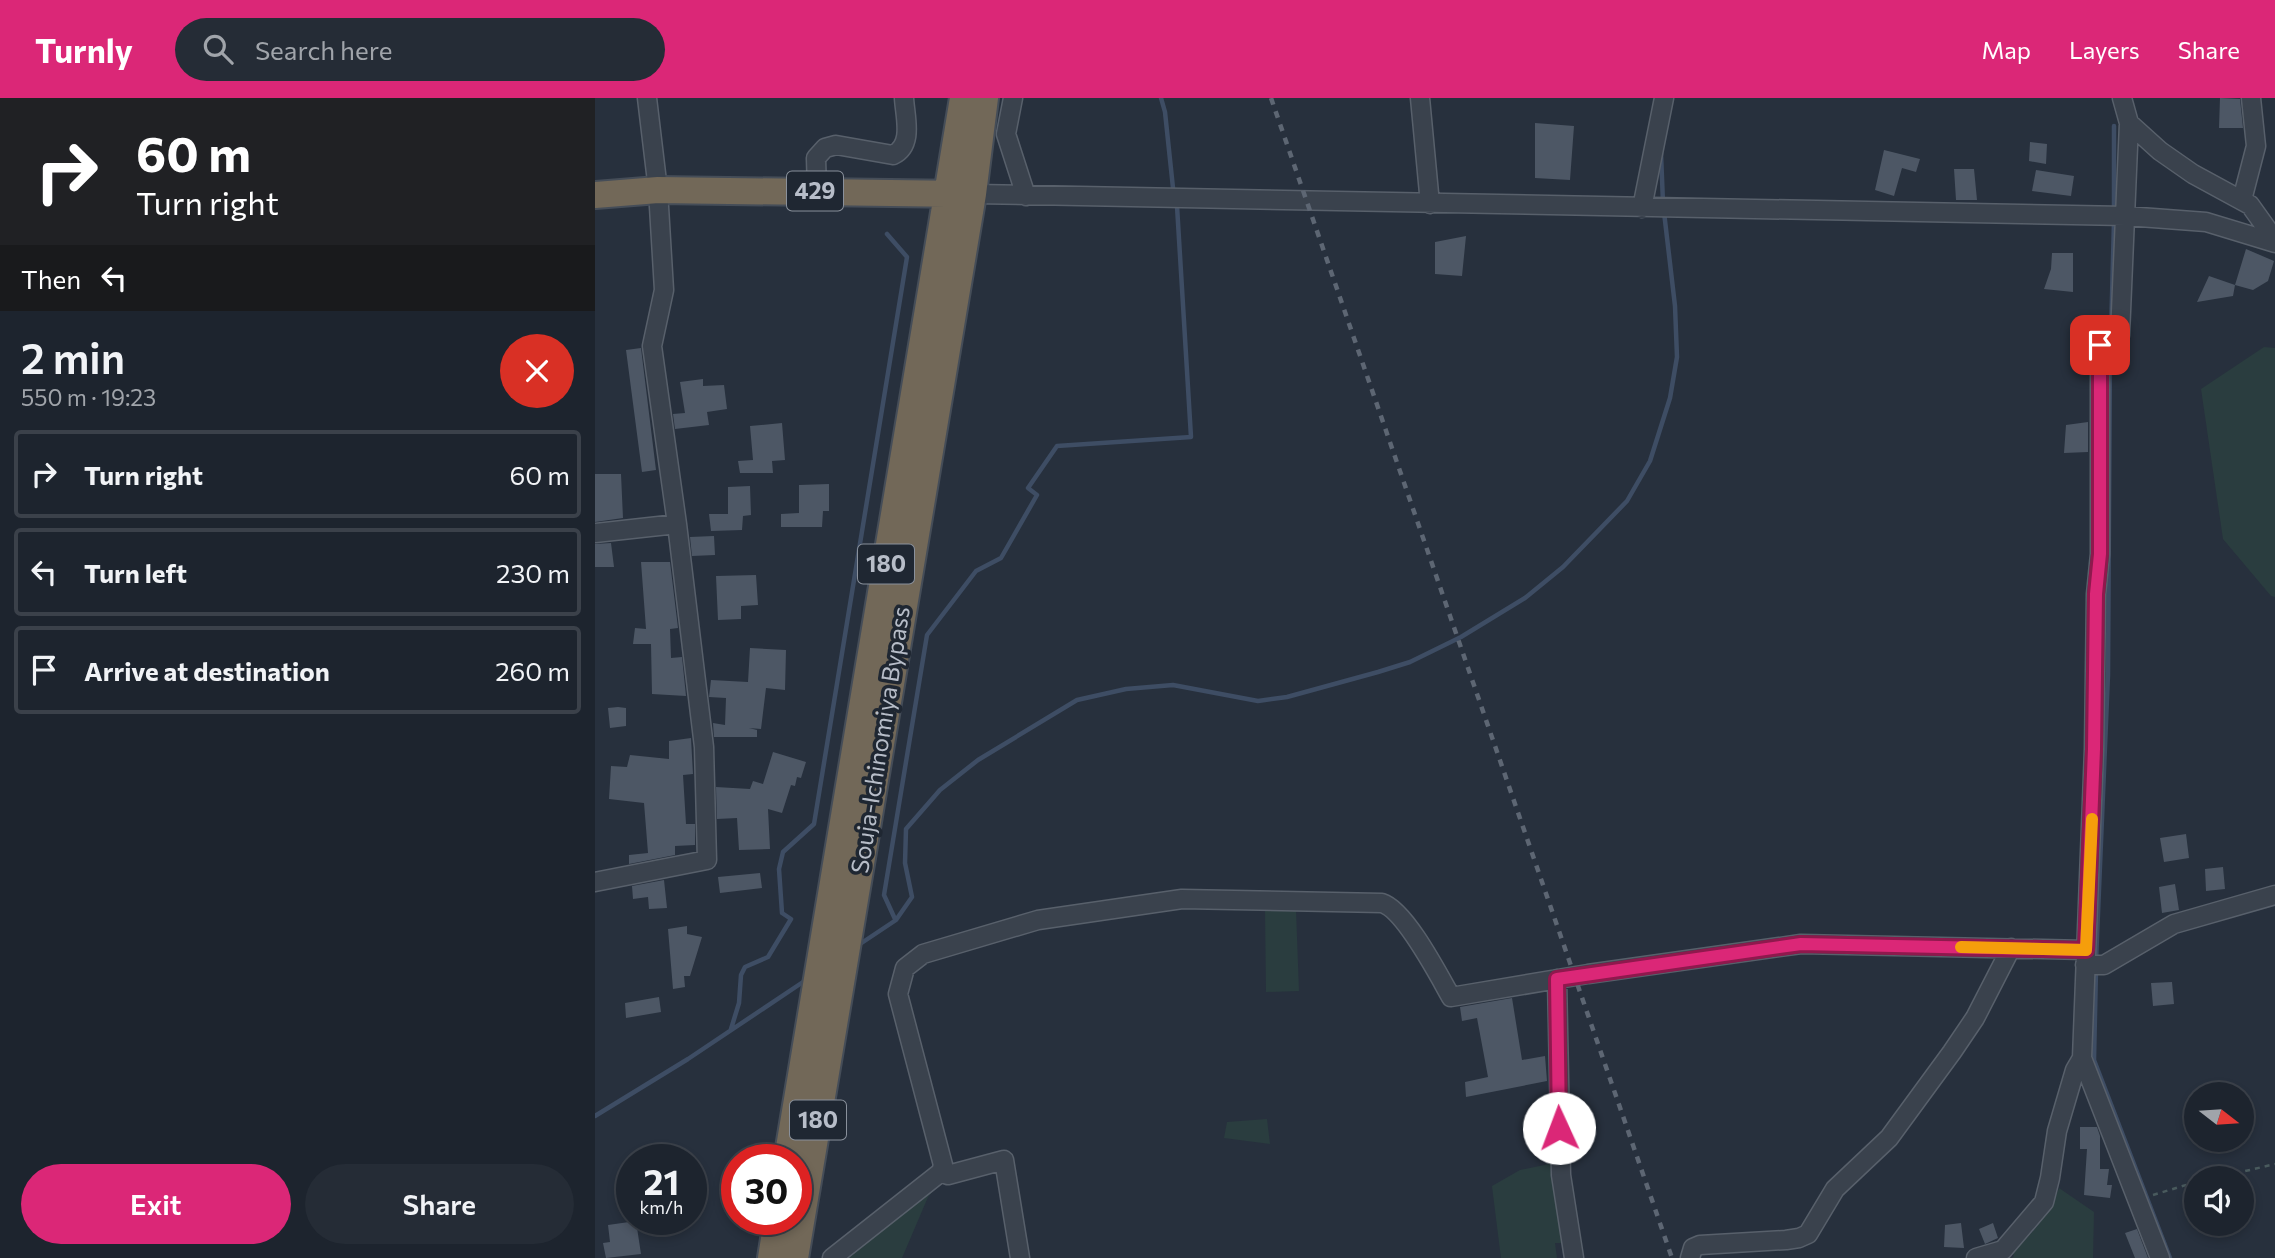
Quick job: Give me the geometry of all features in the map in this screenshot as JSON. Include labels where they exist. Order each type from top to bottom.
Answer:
[{"type":"highway","name":"180","points":[[946,194],[963,98]]},
{"type":"highway","name":"Souja-Ichinomiya Bypass","points":[[795,1258],[973,194],[985,98]]},
{"type":"highway","name":"429","points":[[595,180],[658,190]]},
{"type":"highway","name":"429","points":[[595,195],[658,190],[973,194]]},
{"type":"highway","name":"Souja-Ichinomiya Bypass","points":[[790,1144],[946,194]]},
{"type":"highway","points":[[771,1258],[775,1235]]},
{"type":"street","points":[[595,882],[708,860],[704,747],[652,346],[664,290],[658,190],[647,98]]},
{"type":"street","points":[[817,191],[816,158],[825,148],[836,145],[893,155],[901,151],[907,141],[904,98]]},
{"type":"street","points":[[1013,98],[1006,134],[1026,196]]},
{"type":"street","points":[[1420,98],[1430,204]]},
{"type":"street","points":[[1646,208],[1664,98]]},
{"type":"street","points":[[2122,98],[2129,123],[2118,216],[2120,335],[2100,345],[2100,554],[2096,594],[2092,961],[2083,1058],[2160,1258]]},
{"type":"street","points":[[2242,200],[2256,146],[2251,98]]},
{"type":"street","points":[[2129,123],[2160,151],[2193,174],[2250,205],[2275,241]]},
{"type":"street","points":[[973,194],[2118,216],[2206,222],[2275,241]]},
{"type":"street","points":[[595,533],[677,524]]},
{"type":"street","points":[[832,1258],[941,1172],[943,1165],[898,994],[905,968],[915,958],[962,941],[1038,920],[1182,899],[1382,903],[1396,911],[1431,960],[1451,997],[1801,944],[2011,948],[2092,961],[2174,924],[2275,895]]},
{"type":"street","points":[[1690,1258],[1693,1248],[1700,1245],[1786,1240],[1808,1234],[1835,1189],[1889,1139],[1952,1052],[1975,1018],[2011,948]]},
{"type":"street","points":[[1557,979],[1561,1175],[1574,1258]]},
{"type":"street","points":[[1976,1258],[2002,1254],[2044,1202],[2057,1131],[2075,1070],[2083,1058]]},
{"type":"street","points":[[941,1172],[948,1175],[1004,1160],[1020,1258]]},
{"type":"path","points":[[2254,1169],[2275,1164]]},
{"type":"path","points":[[2154,1195],[2184,1186]]},
{"type":"shaded area","points":[[2264,347],[2275,348],[2275,597],[2271,596],[2223,539],[2201,389]]},
{"type":"shaded area","points":[[1265,910],[1296,910],[1299,991],[1266,992]]},
{"type":"shaded area","points":[[1267,1119],[1270,1144],[1224,1138],[1227,1122]]},
{"type":"shaded area","points":[[1554,1163],[1564,1243],[1555,1243],[1557,1258],[1501,1258],[1492,1186],[1520,1170]]},
{"type":"shaded area","points":[[938,1185],[928,1197],[902,1258],[848,1258],[853,1250]]},
{"type":"shaded area","points":[[2059,1188],[2094,1212],[2093,1258],[2012,1258],[2012,1253],[2045,1216]]},
{"type":"building","points":[[2220,98],[2240,99],[2243,128],[2219,128]]},
{"type":"building","points":[[1535,123],[1574,126],[1570,180],[1535,178]]},
{"type":"building","points":[[2030,142],[2047,144],[2046,164],[2029,161]]},
{"type":"building","points":[[1884,150],[1920,159],[1916,172],[1902,168],[1894,196],[1875,190]]},
{"type":"building","points":[[1954,169],[1974,169],[1977,200],[1956,200]]},
{"type":"building","points":[[2036,170],[2074,176],[2071,196],[2032,191]]},
{"type":"building","points":[[1466,236],[1462,276],[1435,274],[1435,242]]},
{"type":"building","points":[[2246,249],[2274,261],[2268,281],[2253,290],[2235,285]]},
{"type":"building","points":[[2052,253],[2073,253],[2073,292],[2044,289],[2051,269]]},
{"type":"building","points":[[2209,276],[2235,285],[2233,296],[2197,302]]},
{"type":"building","points":[[641,348],[656,470],[642,472],[626,350]]},
{"type":"building","points":[[703,379],[703,386],[724,385],[727,409],[707,412],[709,425],[675,429],[673,414],[685,413],[680,382]]},
{"type":"building","points":[[2088,422],[2088,452],[2064,453],[2066,425]]},
{"type":"building","points":[[782,423],[785,460],[772,461],[773,473],[740,473],[738,461],[753,460],[750,426]]},
{"type":"building","points":[[595,474],[621,474],[623,518],[595,522]]},
{"type":"building","points":[[829,484],[829,511],[823,511],[822,527],[781,527],[781,514],[799,513],[799,485]]},
{"type":"building","points":[[750,486],[751,515],[743,516],[742,530],[711,531],[709,514],[728,514],[728,487]]},
{"type":"building","points":[[714,536],[715,555],[692,556],[690,537]]},
{"type":"building","points":[[611,543],[614,567],[595,567],[595,544]]},
{"type":"building","points":[[641,562],[670,562],[678,628],[670,629],[671,658],[682,657],[686,696],[652,694],[651,644],[633,644],[635,628],[646,629]]},
{"type":"building","points":[[756,575],[758,605],[741,606],[741,619],[718,620],[716,576]]},
{"type":"building","points":[[750,648],[786,650],[785,690],[766,688],[761,729],[749,728],[757,730],[757,737],[714,737],[713,723],[725,725],[726,698],[709,697],[711,680],[748,682]]},
{"type":"building","points":[[608,708],[626,708],[626,726],[610,728]]},
{"type":"building","points":[[691,738],[693,774],[683,775],[686,824],[695,824],[695,845],[675,846],[675,855],[629,864],[629,855],[648,853],[644,803],[609,799],[611,766],[627,767],[630,755],[669,759],[669,741]]},
{"type":"building","points":[[773,752],[806,762],[801,778],[797,777],[795,786],[791,785],[782,813],[768,809],[770,849],[739,850],[737,818],[717,819],[716,787],[750,789],[753,781],[763,784]]},
{"type":"building","points":[[2186,834],[2189,858],[2164,862],[2160,838]]},
{"type":"building","points":[[2223,867],[2225,889],[2206,891],[2205,869]]},
{"type":"building","points":[[760,873],[762,888],[720,893],[718,877]]},
{"type":"building","points":[[664,880],[667,908],[649,909],[648,897],[633,899],[632,886]]},
{"type":"building","points":[[2175,884],[2179,910],[2162,913],[2159,887]]},
{"type":"building","points":[[687,926],[687,934],[702,937],[690,976],[684,976],[685,987],[673,989],[668,929]]},
{"type":"building","points":[[2172,982],[2174,1004],[2153,1006],[2151,983]]},
{"type":"building","points":[[659,997],[661,1012],[626,1018],[625,1003]]},
{"type":"building","points":[[1512,998],[1522,1060],[1545,1056],[1547,1081],[1466,1097],[1465,1082],[1488,1077],[1477,1018],[1462,1021],[1460,1007]]},
{"type":"building","points":[[2080,1127],[2097,1127],[2100,1136],[2100,1169],[2109,1169],[2107,1185],[2112,1185],[2110,1198],[2084,1195],[2087,1149],[2080,1149]]},
{"type":"building","points":[[1961,1223],[1964,1248],[1944,1247],[1945,1225]]},
{"type":"building","points":[[1993,1223],[1998,1238],[1985,1244],[1979,1229]]},
{"type":"building","points":[[616,1224],[616,1235],[638,1235],[641,1254],[606,1258],[603,1243],[610,1242],[608,1225]]},
{"type":"building","points":[[2137,1229],[2148,1258],[2135,1258],[2125,1233]]},
{"type":"waterway","points":[[1161,98],[1165,112],[1173,188]]},
{"type":"waterway","points":[[2114,126],[2114,212]]},
{"type":"waterway","points":[[1661,153],[1663,203]]},
{"type":"waterway","points":[[895,919],[884,895],[927,635],[976,571],[1001,558],[1037,495],[1028,488],[1057,446],[1191,437],[1177,206]]},
{"type":"waterway","points":[[857,946],[896,920],[912,897],[905,863],[906,829],[940,790],[978,760],[1077,700],[1126,689],[1173,685],[1258,701],[1287,697],[1410,662],[1461,637],[1525,598],[1563,567],[1627,501],[1650,461],[1670,398],[1677,357],[1675,306],[1664,212]]},
{"type":"waterway","points":[[2111,335],[2114,221]]},
{"type":"waterway","points":[[731,1029],[739,1003],[741,975],[745,967],[768,957],[791,919],[782,913],[779,869],[783,852],[814,824],[907,257],[887,234]]},
{"type":"waterway","points":[[2096,961],[2108,675],[2110,347]]},
{"type":"waterway","points":[[2096,970],[2094,1060],[2170,1258]]},
{"type":"waterway","points":[[595,1116],[688,1059],[806,980]]},
{"type":"railway","points":[[1271,98],[1672,1258]]},
{"type":"slow traffic","points":[[1961,947],[2086,950],[2092,819]]},
{"type":"route","points":[[1559,1128],[1557,979],[1801,944],[2086,950],[2094,749],[2096,594],[2100,554],[2100,345]]}]
